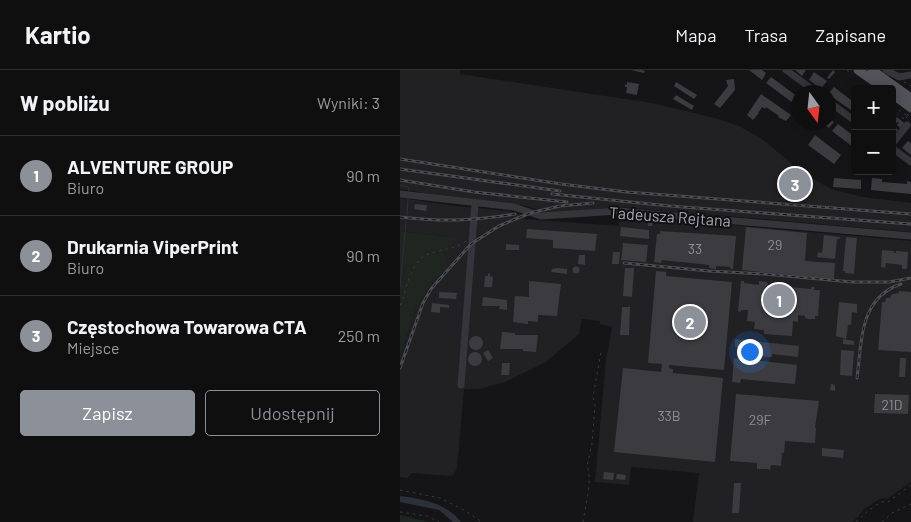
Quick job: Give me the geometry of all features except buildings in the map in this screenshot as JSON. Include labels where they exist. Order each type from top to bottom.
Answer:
[{"type":"main road","points":[[858,70],[879,85]]},
{"type":"main road","points":[[872,70],[911,98]]},
{"type":"main road","points":[[896,97],[911,109]]},
{"type":"street","points":[[786,70],[806,85]]},
{"type":"street","points":[[886,70],[898,77],[911,75]]},
{"type":"street","points":[[836,107],[851,117]]},
{"type":"street","points":[[896,139],[907,125]]},
{"type":"street","points":[[896,151],[911,162]]},
{"type":"street","name":"Tadeusza Rejtana","points":[[400,194],[514,207],[541,216],[619,210],[911,236]]},
{"type":"street","points":[[461,384],[475,204]]},
{"type":"path","points":[[896,113],[904,119],[911,109]]},
{"type":"path","points":[[898,110],[907,116]]},
{"type":"path","points":[[400,305],[403,303],[405,289],[419,260],[425,256],[459,246],[472,236]]},
{"type":"path","points":[[583,522],[589,471],[587,466],[592,444],[595,404],[593,396],[601,352]]},
{"type":"path","points":[[856,522],[869,510],[881,502],[888,502],[911,485]]},
{"type":"path","points":[[400,490],[440,498],[482,522]]},
{"type":"path","points":[[882,522],[892,513],[911,504]]},
{"type":"path","points":[[400,512],[427,516],[439,522]]},
{"type":"shaded area","points":[[400,70],[460,70],[460,74],[652,103],[715,118],[739,126],[762,139],[803,173],[831,189],[863,197],[911,203],[911,232],[623,207],[547,213],[526,206],[452,198],[400,189]]},
{"type":"shaded area","points":[[400,198],[509,211],[527,217],[523,219],[619,226],[619,215],[911,241],[911,482],[887,499],[881,498],[864,509],[852,522],[693,522],[699,473],[631,467],[629,485],[595,482],[606,360],[612,327],[600,324],[600,321],[582,319],[579,334],[546,362],[505,382],[480,389],[464,389],[457,468],[454,474],[450,476],[412,473],[407,478],[400,477],[400,355],[416,308],[439,274],[443,253],[459,238],[400,231]]},
{"type":"shaded area","points":[[400,231],[460,238],[443,253],[448,266],[433,282],[416,308],[400,355]]},
{"type":"shaded area","points":[[400,496],[434,503],[448,510],[461,522],[453,522],[439,510],[400,502]]},
{"type":"shaded area","points":[[400,515],[429,522],[400,522]]},
{"type":"waterway","points":[[400,185],[408,187],[409,191]]},
{"type":"waterway","points":[[407,216],[408,199]]},
{"type":"waterway","points":[[400,287],[406,222]]},
{"type":"railway","points":[[400,159],[561,184],[627,192],[911,214]]},
{"type":"railway","points":[[400,169],[560,191]]},
{"type":"railway","points":[[400,180],[474,192],[567,202]]},
{"type":"railway","points":[[552,194],[670,206],[911,224]]},
{"type":"railway","points":[[400,368],[423,303],[431,289],[471,244],[499,226],[530,213],[560,206],[593,203]]},
{"type":"railway","points":[[400,217],[458,220],[515,214]]},
{"type":"railway","points":[[624,263],[852,282],[889,282],[911,278]]},
{"type":"railway","points":[[857,378],[862,336],[870,310],[877,299],[901,284]]},
{"type":"place","name":"Częstochowa Towarowa CTA","points":[[795,184]]},
{"type":"place","name":"ALVENTURE GROUP","points":[[779,300]]},
{"type":"place","name":"Drukarnia ViperPrint","points":[[690,322]]}]
